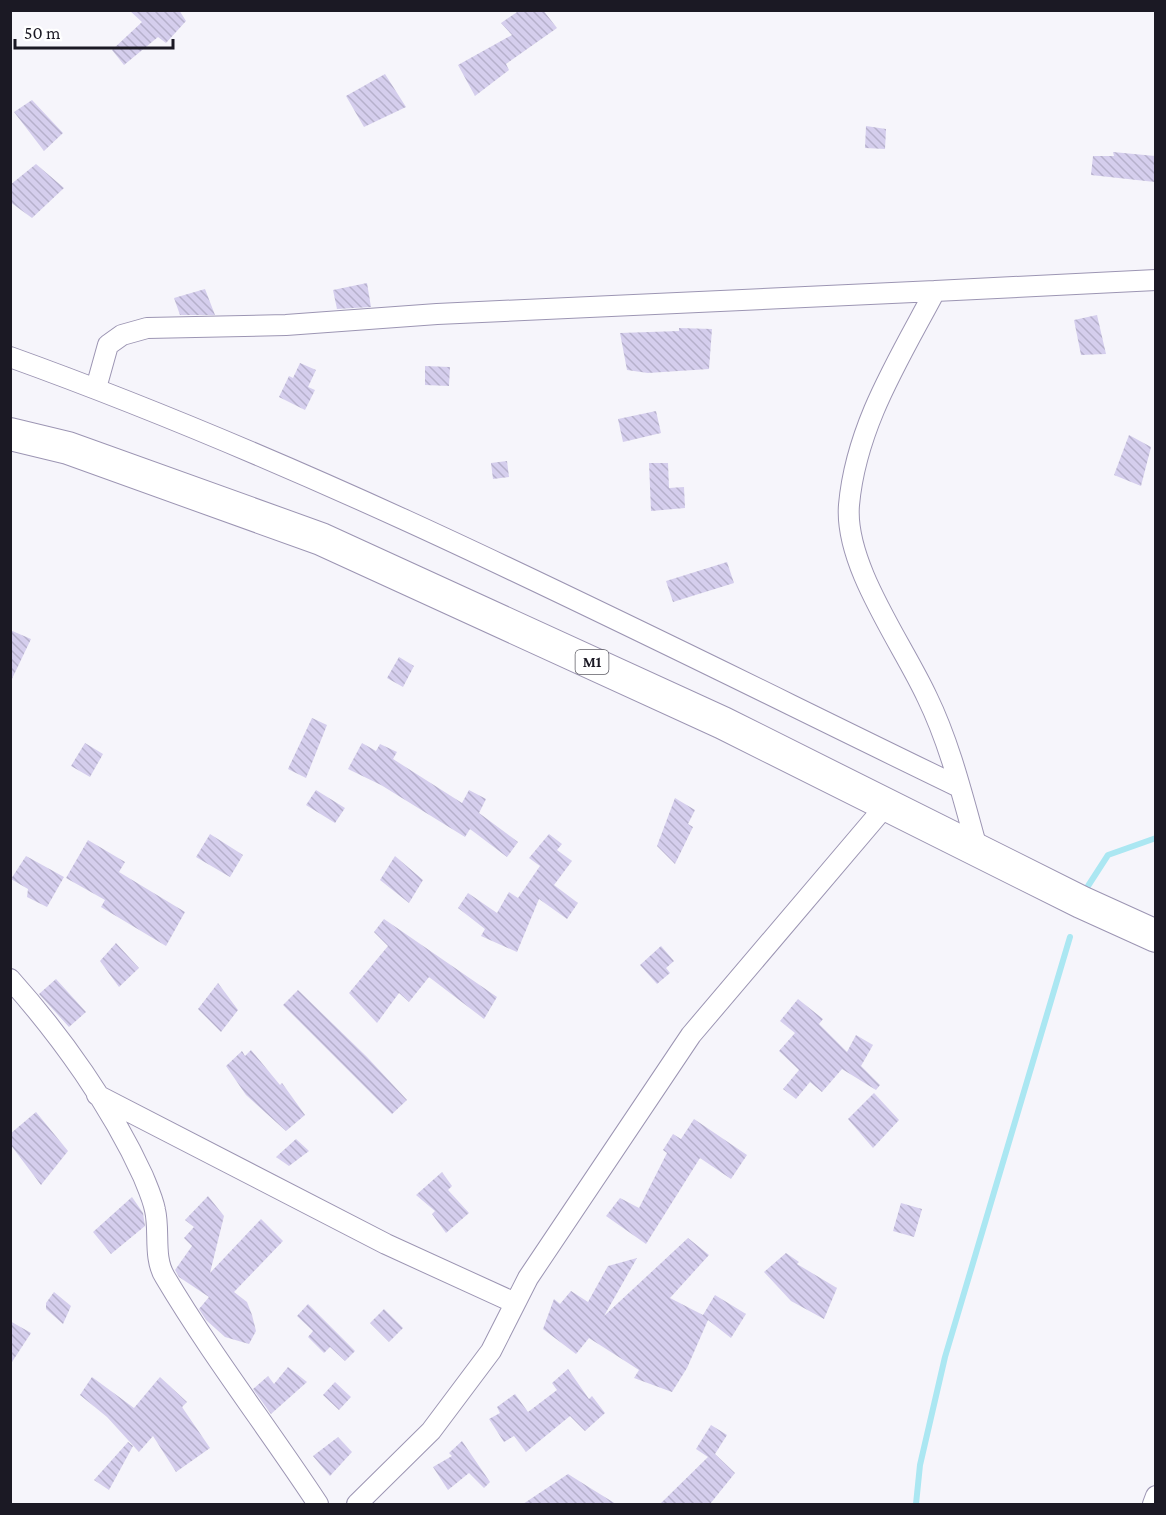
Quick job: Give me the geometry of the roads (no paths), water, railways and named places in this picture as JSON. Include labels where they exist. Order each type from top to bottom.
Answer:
[{"type":"highway","name":"M1","points":[[10,434],[68,448],[321,539],[723,723],[888,803],[1081,902],[1155,936]]},
{"type":"street","points":[[96,388],[108,345],[122,335],[147,328],[286,325],[437,314],[1155,280]]},
{"type":"street","points":[[934,291],[889,373],[860,444],[849,507],[855,558],[928,699],[959,787],[977,848]]},
{"type":"street","points":[[10,357],[96,388],[360,498],[959,787]]},
{"type":"street","points":[[357,1504],[431,1431],[491,1351],[528,1278],[691,1035],[888,803]]},
{"type":"street","points":[[10,979],[51,1026],[97,1095],[146,1184],[155,1210],[163,1275],[241,1396],[318,1504]]},
{"type":"street","points":[[97,1095],[386,1244],[515,1303]]},
{"type":"street","points":[[1153,1504],[1155,1496]]},
{"type":"waterway","points":[[1088,886],[1108,855],[1156,838]]},
{"type":"waterway","points":[[916,1504],[920,1465],[945,1357],[1070,937]]}]
